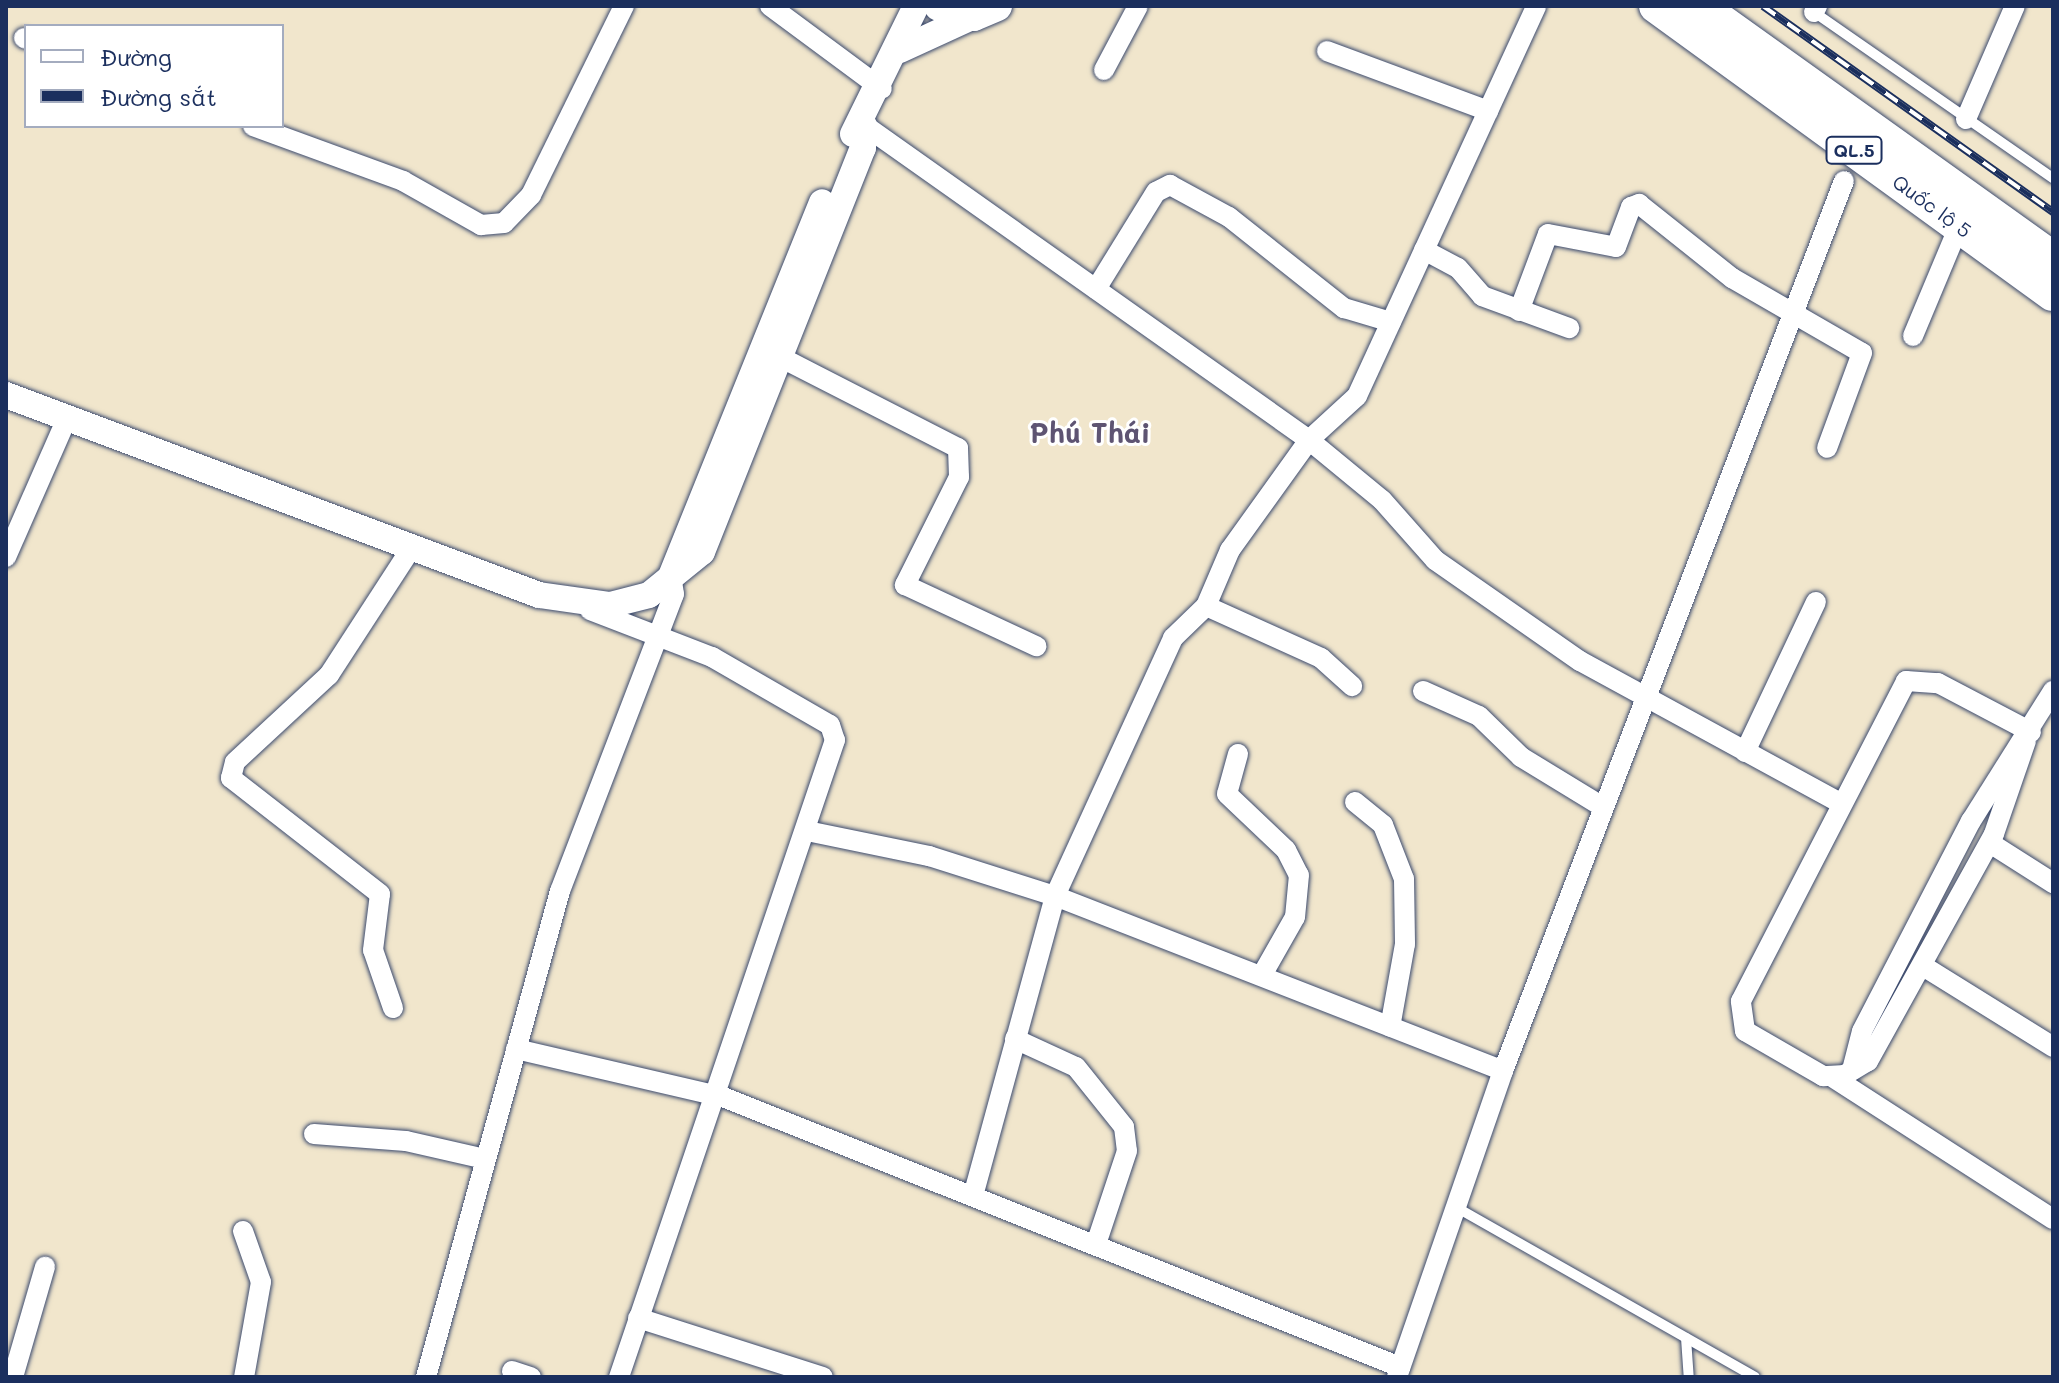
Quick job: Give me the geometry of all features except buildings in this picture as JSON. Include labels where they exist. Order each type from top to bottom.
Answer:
[{"type":"highway","name":"Quốc lộ 5","points":[[1656,6],[2053,294]]},
{"type":"highway","name":"Quốc lộ 5","points":[[1700,6],[2053,259]]},
{"type":"main road","points":[[939,6],[985,11]]},
{"type":"street","points":[[258,128],[403,181],[481,225],[504,223],[531,195],[624,6]]},
{"type":"street","points":[[770,6],[882,89]]},
{"type":"street","points":[[426,1377],[560,891],[674,594],[671,576],[849,138],[864,125],[900,50],[916,6]]},
{"type":"street","points":[[1104,70],[1138,6]]},
{"type":"street","points":[[973,1196],[1055,896],[1173,638],[1206,606],[1230,550],[1309,440],[1357,396],[1536,6]]},
{"type":"street","points":[[1966,119],[2015,6]]},
{"type":"street","points":[[900,50],[985,11]]},
{"type":"street","points":[[1327,51],[1488,111]]},
{"type":"street","points":[[864,125],[1309,440],[1382,500],[1435,560],[1644,697],[1840,803]]},
{"type":"street","points":[[572,604],[610,605],[649,595],[702,552],[863,148],[864,125]]},
{"type":"street","points":[[516,1049],[714,1096],[1096,1244],[1399,1372],[1461,1210],[1503,1071],[1844,181]]},
{"type":"street","points":[[1096,289],[1156,192],[1170,185],[1229,217],[1344,308],[1391,322]]},
{"type":"street","points":[[1519,311],[1548,234],[1616,247],[1636,204],[1732,278],[1864,356],[1827,448]]},
{"type":"street","points":[[1913,336],[1959,226]]},
{"type":"street","points":[[1424,250],[1458,268],[1476,293],[1569,328]]},
{"type":"street","points":[[780,357],[958,448],[959,477],[905,585],[1036,646]]},
{"type":"street","points":[[6,395],[412,547],[659,633],[830,725],[835,740],[807,831],[619,1377]]},
{"type":"street","points":[[6,557],[67,418]]},
{"type":"street","points":[[393,1008],[373,950],[380,894],[231,778],[235,762],[329,675],[412,547]]},
{"type":"street","points":[[1745,752],[1816,602]]},
{"type":"street","points":[[1206,606],[1321,658],[1352,686]]},
{"type":"street","points":[[2029,736],[1914,678],[1893,699],[1738,1017],[1745,1031],[1843,1074],[2053,1219]]},
{"type":"street","points":[[1423,691],[1479,716],[1528,763],[1603,807]]},
{"type":"street","points":[[1843,1074],[1862,1031],[1971,821],[2029,736],[2053,691]]},
{"type":"street","points":[[1843,1074],[1882,1042],[1990,843],[2012,797],[2029,736]]},
{"type":"street","points":[[1238,754],[1227,794],[1286,850],[1299,875],[1295,917],[1262,975]]},
{"type":"street","points":[[1355,802],[1383,825],[1404,879],[1405,944],[1390,1027]]},
{"type":"street","points":[[807,831],[929,856],[1055,896],[1503,1071]]},
{"type":"street","points":[[1990,843],[2053,883]]},
{"type":"street","points":[[1923,966],[2053,1047]]},
{"type":"street","points":[[1015,1039],[1076,1067],[1124,1127],[1127,1151],[1096,1244]]},
{"type":"street","points":[[314,1134],[406,1141],[485,1159]]},
{"type":"street","points":[[243,1231],[261,1282],[244,1377]]},
{"type":"street","points":[[13,1377],[45,1267]]},
{"type":"street","points":[[638,1318],[797,1374],[823,1377]]},
{"type":"lane","points":[[1813,8],[2053,178]]},
{"type":"lane","points":[[1461,1210],[1755,1377]]},
{"type":"lane","points":[[1686,1338],[1689,1377]]},
{"type":"railway","points":[[1763,6],[2053,212]]},
{"type":"district","name":"Phú Thái","points":[[1090,432]]}]
